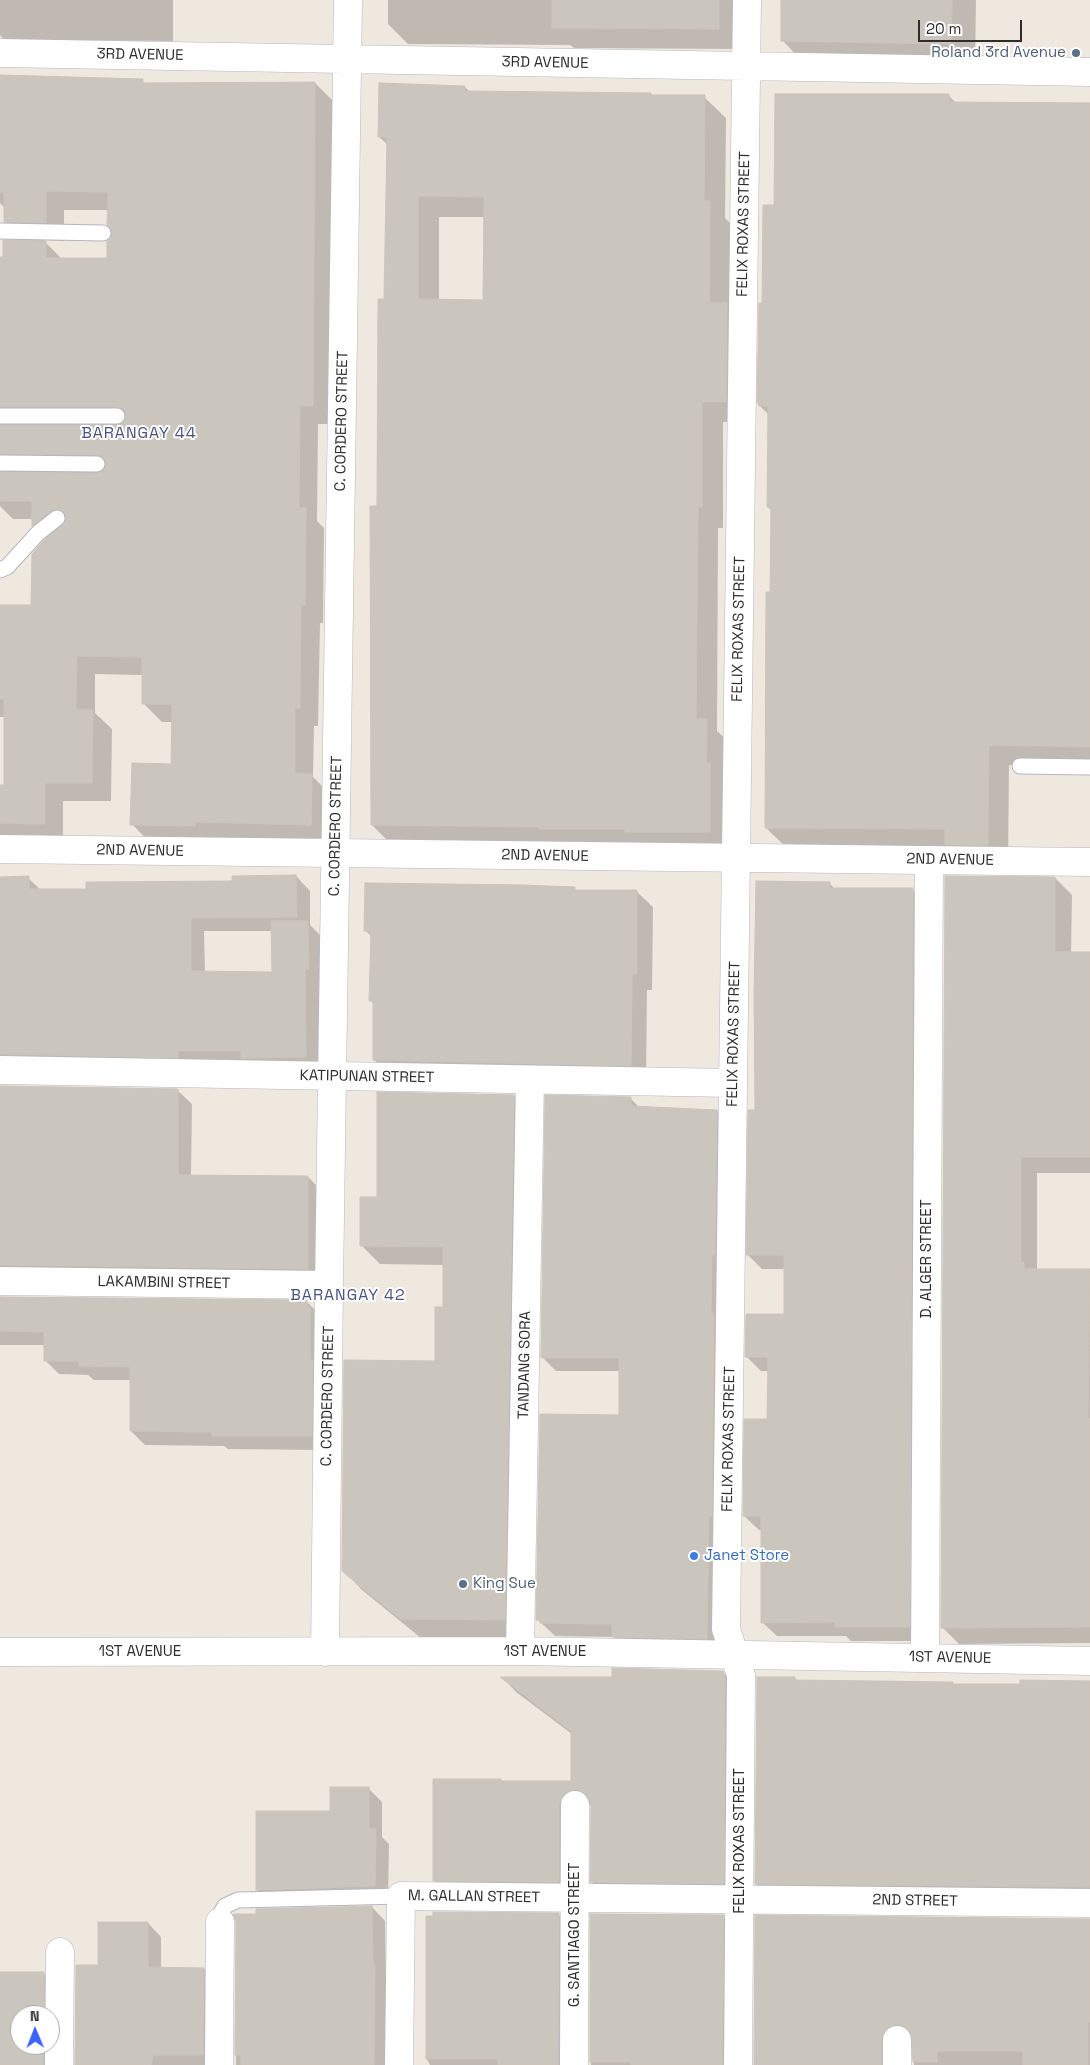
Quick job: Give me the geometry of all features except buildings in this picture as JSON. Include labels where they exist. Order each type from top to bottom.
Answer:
[{"type":"street","name":"C. CORDERO STREET","points":[[325,1652],[348,0]]},
{"type":"street","name":"FELIX ROXAS STREET","points":[[738,2065],[741,1676],[726,1629],[747,0]]},
{"type":"street","name":"3RD AVENUE","points":[[0,53],[1090,72]]},
{"type":"street","name":"2ND AVENUE","points":[[0,849],[1090,862]]},
{"type":"street","name":"D. ALGER STREET","points":[[925,1658],[929,860]]},
{"type":"street","name":"KATIPUNAN STREET","points":[[0,1070],[733,1083]]},
{"type":"street","name":"TANDANG SORA","points":[[520,1651],[530,1080]]},
{"type":"street","name":"LAKAMBINI STREET","points":[[0,1281],[329,1285]]},
{"type":"street","name":"1ST AVENUE","points":[[0,1652],[520,1651],[1090,1661]]},
{"type":"street","name":"G. SANTIAGO STREET","points":[[574,2065],[575,1805]]},
{"type":"street","name":"M. GALLAN STREET","points":[[401,1896],[740,1900]]},
{"type":"street","points":[[399,2065],[401,1896]]},
{"type":"street","name":"2ND STREET","points":[[740,1900],[1090,1903]]},
{"type":"street","points":[[219,2065],[220,1922]]},
{"type":"street","points":[[59,2065],[60,1952]]},
{"type":"lane","points":[[0,231],[103,233]]},
{"type":"lane","points":[[0,416],[117,416]]},
{"type":"lane","points":[[0,464],[97,464]]},
{"type":"lane","points":[[0,570],[7,567],[38,533],[57,518]]},
{"type":"lane","points":[[1020,766],[1090,767]]},
{"type":"lane","name":"M. GALLAN STREET","points":[[220,1922],[221,1913],[226,1906],[238,1900],[401,1896]]},
{"type":"place","name":"Roland 3rd Avenue","points":[[1076,53]]},
{"type":"place","name":"Janet Store","points":[[694,1556]]},
{"type":"place","name":"King Sue","points":[[463,1584]]},
{"type":"district","name":"BARANGAY 44","points":[[139,434]]},
{"type":"district","name":"BARANGAY 42","points":[[348,1296]]}]
